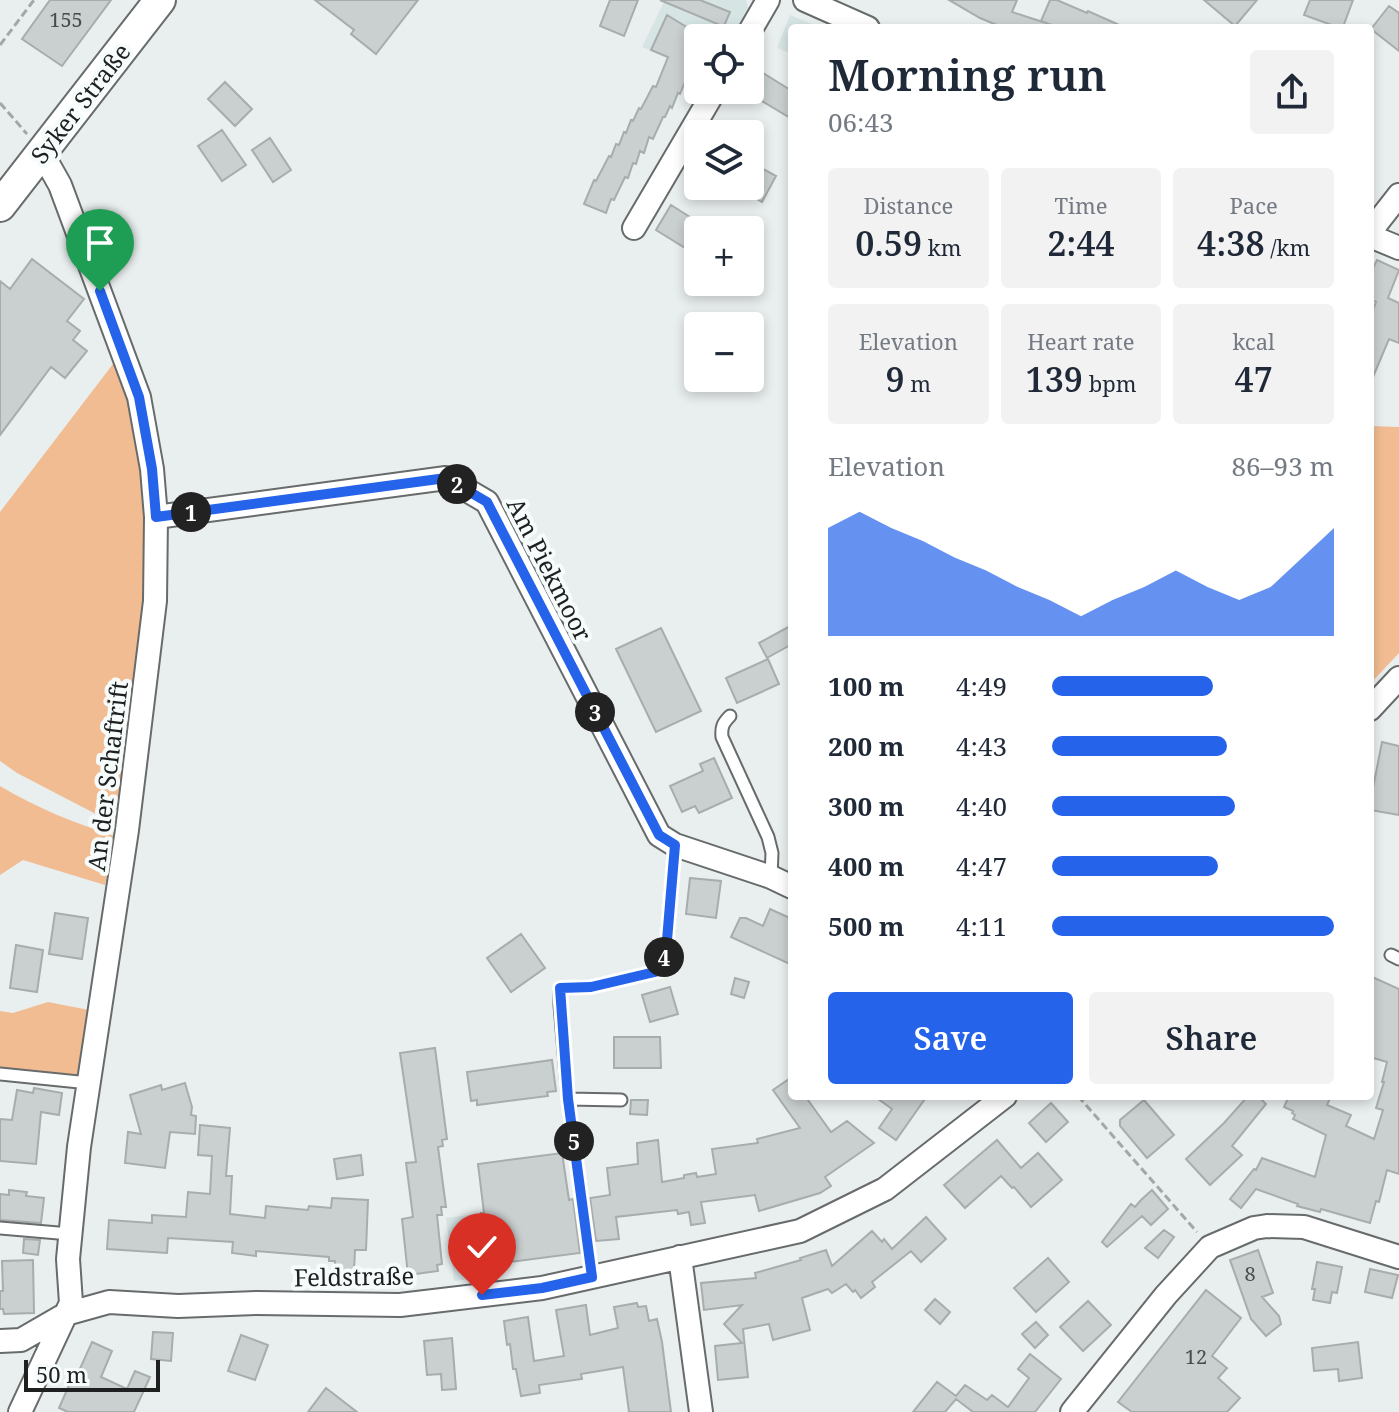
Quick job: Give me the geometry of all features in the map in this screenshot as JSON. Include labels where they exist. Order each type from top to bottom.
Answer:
[{"type":"main road","name":"Syker Straße","points":[[0,206],[160,0]]},
{"type":"street","points":[[754,24],[768,0]]},
{"type":"street","points":[[805,0],[859,24]]},
{"type":"street","points":[[634,228],[707,104]]},
{"type":"street","name":"An der Schaftrift","points":[[20,1412],[71,1303],[68,1259],[79,1147],[127,830],[155,601],[156,517],[152,469],[139,397],[60,185],[42,153]]},
{"type":"street","points":[[1374,229],[1399,195]]},
{"type":"street","points":[[1374,236],[1399,248]]},
{"type":"street","name":"Am Piekmoor","points":[[156,517],[446,478],[487,502],[659,835],[675,845],[788,885]]},
{"type":"street","points":[[1374,705],[1399,678]]},
{"type":"street","name":"Feldstraße","points":[[0,1341],[21,1340],[66,1314],[109,1302],[178,1306],[257,1303],[400,1305],[542,1288],[800,1231],[885,1189],[1000,1100]]},
{"type":"street","points":[[1072,1412],[1166,1295],[1210,1247],[1254,1228],[1304,1227],[1399,1257]]},
{"type":"street","points":[[680,1257],[701,1412]]},
{"type":"lane","points":[[730,716],[723,723],[722,737],[768,837],[772,853],[771,877]]},
{"type":"lane","points":[[592,1277],[568,1099],[560,988],[591,987],[659,971],[666,952],[675,845]]},
{"type":"lane","points":[[0,1074],[89,1083]]},
{"type":"lane","points":[[568,1099],[621,1100]]},
{"type":"lane","points":[[0,1228],[70,1234]]},
{"type":"path","points":[[0,45],[34,0]]},
{"type":"path","points":[[0,103],[42,153]]},
{"type":"path","points":[[1081,1100],[1210,1247]]},
{"type":"shaded area","points":[[665,0],[746,0],[748,8],[738,24],[684,24],[684,66],[642,47]]},
{"type":"shaded area","points":[[790,15],[811,24],[788,24],[788,52],[777,48]]},
{"type":"shaded area","points":[[116,360],[141,464],[147,566],[140,653],[117,825],[0,761],[0,512]]},
{"type":"shaded area","points":[[1374,426],[1399,427],[1399,653],[1374,680]]},
{"type":"shaded area","points":[[0,786],[56,814],[115,836],[105,885],[23,860],[0,875]]},
{"type":"shaded area","points":[[48,1002],[89,1010],[78,1077],[0,1069],[0,1011],[13,1013]]},
{"type":"shaded area","points":[[576,1201],[583,1253],[488,1265],[489,1277],[454,1281],[446,1218]]},
{"type":"building","points":[[50,0],[111,0],[62,66],[22,39]]},
{"type":"building","points":[[315,0],[418,0],[376,54],[351,34],[354,30]]},
{"type":"building","points":[[610,0],[638,0],[624,36],[600,26]]},
{"type":"building","points":[[660,0],[700,0],[730,12],[725,24],[717,24]]},
{"type":"building","points":[[949,0],[1017,0],[1012,12],[1049,24],[994,24]]},
{"type":"building","points":[[1050,0],[1057,0],[1117,24],[1049,24],[1041,21]]},
{"type":"building","points":[[1204,0],[1257,0],[1237,24],[1233,24]]},
{"type":"building","points":[[1310,0],[1353,0],[1344,24],[1329,24],[1304,15]]},
{"type":"building","points":[[1389,6],[1399,13],[1399,51],[1374,31],[1374,25]]},
{"type":"building","points":[[667,15],[684,25],[684,84],[653,139],[649,137],[644,153],[640,151],[636,164],[633,163],[628,178],[625,177],[614,200],[611,199],[606,213],[584,204],[594,180],[611,157],[616,144],[619,145],[653,86],[656,87],[668,57],[651,50]]},
{"type":"building","points":[[764,74],[788,89],[788,117],[764,102]]},
{"type":"building","points":[[225,82],[252,109],[235,126],[208,99]]},
{"type":"building","points":[[222,130],[246,165],[222,181],[198,146]]},
{"type":"building","points":[[270,138],[291,170],[273,182],[252,150]]},
{"type":"building","points":[[764,170],[776,176],[764,198]]},
{"type":"building","points":[[671,205],[688,216],[684,216],[684,247],[656,230]]},
{"type":"building","points":[[32,259],[84,299],[67,321],[80,331],[73,340],[87,351],[65,378],[51,367],[0,435],[0,281],[10,289]]},
{"type":"building","points":[[1377,260],[1399,270],[1388,298],[1399,303],[1399,343],[1389,339],[1374,375],[1376,302],[1374,266]]},
{"type":"building","points":[[788,627],[788,646],[767,658],[759,643]]},
{"type":"building","points":[[661,628],[701,711],[656,732],[616,649]]},
{"type":"building","points":[[768,659],[779,684],[737,703],[726,678]]},
{"type":"building","points":[[1382,742],[1399,746],[1399,815],[1374,811],[1374,783]]},
{"type":"building","points":[[714,758],[732,798],[699,813],[695,806],[682,812],[670,786],[703,771],[700,764]]},
{"type":"building","points":[[690,878],[721,881],[716,918],[686,914]]},
{"type":"building","points":[[770,909],[788,917],[788,963],[731,937],[740,918],[763,926]]},
{"type":"building","points":[[55,913],[88,918],[82,959],[49,954]]},
{"type":"building","points":[[521,934],[545,968],[511,992],[487,958]]},
{"type":"building","points":[[16,945],[43,950],[37,992],[10,988]]},
{"type":"building","points":[[735,978],[749,982],[744,998],[731,994]]},
{"type":"building","points":[[1374,978],[1399,989],[1399,1174],[1387,1170],[1370,1223],[1321,1209],[1320,1212],[1297,1206],[1256,1189],[1241,1208],[1230,1199],[1256,1170],[1262,1158],[1315,1177],[1326,1135],[1293,1119],[1293,1111],[1284,1107],[1287,1100],[1329,1100],[1327,1105],[1351,1115],[1346,1126],[1374,1139],[1383,1110],[1376,1108],[1387,1062],[1374,1058]]},
{"type":"building","points":[[670,987],[678,1014],[650,1022],[642,995]]},
{"type":"building","points":[[614,1037],[660,1037],[661,1068],[614,1068]]},
{"type":"building","points":[[435,1048],[447,1139],[442,1140],[443,1146],[438,1147],[446,1207],[441,1207],[442,1215],[437,1215],[442,1264],[437,1265],[438,1271],[408,1275],[402,1219],[413,1217],[406,1163],[416,1162],[400,1053]]},
{"type":"building","points":[[552,1060],[556,1091],[547,1092],[548,1096],[477,1105],[477,1100],[471,1101],[467,1072]]},
{"type":"building","points":[[788,1080],[788,1100],[808,1100],[831,1132],[847,1121],[874,1143],[825,1177],[831,1186],[820,1193],[759,1211],[755,1195],[701,1202],[705,1223],[691,1225],[689,1212],[678,1214],[677,1210],[616,1217],[619,1239],[596,1241],[590,1198],[610,1195],[607,1168],[638,1164],[637,1143],[658,1140],[662,1182],[696,1173],[697,1177],[716,1174],[712,1149],[758,1143],[757,1139],[800,1128],[773,1090]]},
{"type":"building","points":[[185,1083],[192,1107],[191,1115],[196,1116],[195,1134],[170,1132],[165,1168],[125,1163],[128,1132],[141,1134],[130,1095],[161,1085],[162,1090]]},
{"type":"building","points":[[34,1088],[62,1093],[59,1115],[41,1112],[36,1164],[0,1161],[0,1119],[12,1120],[17,1090],[33,1093]]},
{"type":"building","points":[[631,1100],[648,1100],[647,1115],[630,1114]]},
{"type":"building","points":[[880,1100],[924,1100],[896,1140],[879,1128],[892,1109]]},
{"type":"building","points":[[1144,1100],[1174,1135],[1147,1158],[1120,1126],[1120,1120]]},
{"type":"building","points":[[1244,1100],[1262,1100],[1266,1104],[1232,1146],[1242,1155],[1210,1185],[1186,1159]]},
{"type":"building","points":[[1051,1103],[1068,1122],[1046,1142],[1029,1123]]},
{"type":"building","points":[[200,1125],[230,1128],[226,1176],[232,1176],[230,1214],[265,1218],[266,1206],[308,1210],[309,1206],[331,1208],[332,1198],[368,1200],[366,1250],[355,1250],[354,1271],[335,1270],[335,1261],[329,1261],[329,1257],[256,1251],[256,1256],[232,1253],[233,1242],[168,1238],[167,1253],[107,1249],[109,1220],[152,1223],[152,1215],[186,1217],[188,1192],[210,1194],[212,1156],[198,1155]]},
{"type":"building","points":[[997,1140],[1021,1168],[1038,1153],[1062,1180],[1031,1207],[1001,1176],[965,1208],[944,1185]]},
{"type":"building","points":[[562,1153],[569,1200],[573,1199],[580,1253],[487,1265],[478,1164]]},
{"type":"building","points":[[361,1155],[363,1175],[337,1179],[334,1159]]},
{"type":"building","points":[[9,1190],[44,1198],[41,1223],[0,1220],[0,1194],[9,1195]]},
{"type":"building","points":[[1152,1190],[1168,1209],[1151,1225],[1142,1216],[1107,1247],[1102,1242],[1131,1204],[1135,1207]]},
{"type":"building","points":[[926,1217],[946,1239],[921,1262],[911,1251],[872,1282],[875,1287],[861,1298],[846,1284],[832,1293],[828,1289],[802,1298],[810,1330],[773,1340],[769,1324],[743,1329],[748,1377],[718,1380],[715,1346],[742,1343],[724,1324],[742,1305],[704,1310],[701,1283],[756,1278],[755,1273],[826,1250],[832,1266],[872,1231],[892,1249]]},
{"type":"building","points":[[1164,1230],[1174,1237],[1158,1258],[1145,1248]]},
{"type":"building","points":[[24,1239],[40,1240],[38,1255],[23,1253]]},
{"type":"building","points":[[1258,1250],[1273,1293],[1262,1297],[1279,1316],[1281,1324],[1266,1336],[1251,1319],[1230,1260]]},
{"type":"building","points":[[1048,1258],[1069,1282],[1036,1312],[1014,1288]]},
{"type":"building","points":[[33,1260],[34,1313],[4,1314],[0,1309],[2,1261]]},
{"type":"building","points":[[1317,1262],[1342,1267],[1337,1293],[1332,1292],[1330,1303],[1313,1300]]},
{"type":"building","points":[[1370,1269],[1398,1275],[1392,1298],[1365,1292]]},
{"type":"building","points":[[1206,1290],[1241,1318],[1212,1356],[1227,1368],[1218,1378],[1240,1398],[1227,1412],[1132,1412],[1118,1402]]},
{"type":"building","points":[[935,1299],[950,1312],[940,1324],[925,1310]]},
{"type":"building","points":[[1088,1301],[1111,1325],[1083,1351],[1060,1327]]},
{"type":"building","points":[[637,1303],[638,1307],[646,1306],[649,1321],[657,1319],[671,1412],[629,1412],[623,1367],[581,1374],[582,1379],[539,1385],[540,1393],[521,1396],[504,1321],[528,1317],[534,1361],[564,1356],[556,1310],[586,1305],[590,1335],[618,1328],[614,1307]]},
{"type":"building","points":[[1036,1322],[1048,1335],[1035,1348],[1022,1334]]},
{"type":"building","points":[[153,1332],[173,1333],[171,1361],[151,1359]]},
{"type":"building","points":[[241,1335],[268,1345],[255,1380],[228,1371]]},
{"type":"building","points":[[452,1338],[456,1389],[442,1390],[441,1374],[427,1375],[424,1341]]},
{"type":"building","points":[[92,1342],[112,1351],[101,1377],[127,1389],[135,1371],[150,1377],[134,1412],[68,1412],[59,1408]]},
{"type":"building","points":[[1358,1342],[1362,1378],[1339,1381],[1338,1369],[1314,1371],[1312,1348]]},
{"type":"building","points":[[1030,1354],[1061,1379],[1035,1412],[973,1412],[956,1399],[945,1412],[913,1412],[937,1382],[956,1396],[965,1385],[987,1400],[992,1395],[1008,1407],[1029,1378],[1018,1369]]},
{"type":"building","points":[[326,1388],[357,1412],[308,1412]]},
{"type":"route","points":[[100,291],[139,397],[152,469],[156,517],[446,478],[487,502],[659,835],[675,845],[666,952],[659,971],[591,987],[560,988],[568,1099],[592,1277],[542,1288],[482,1295]]}]
